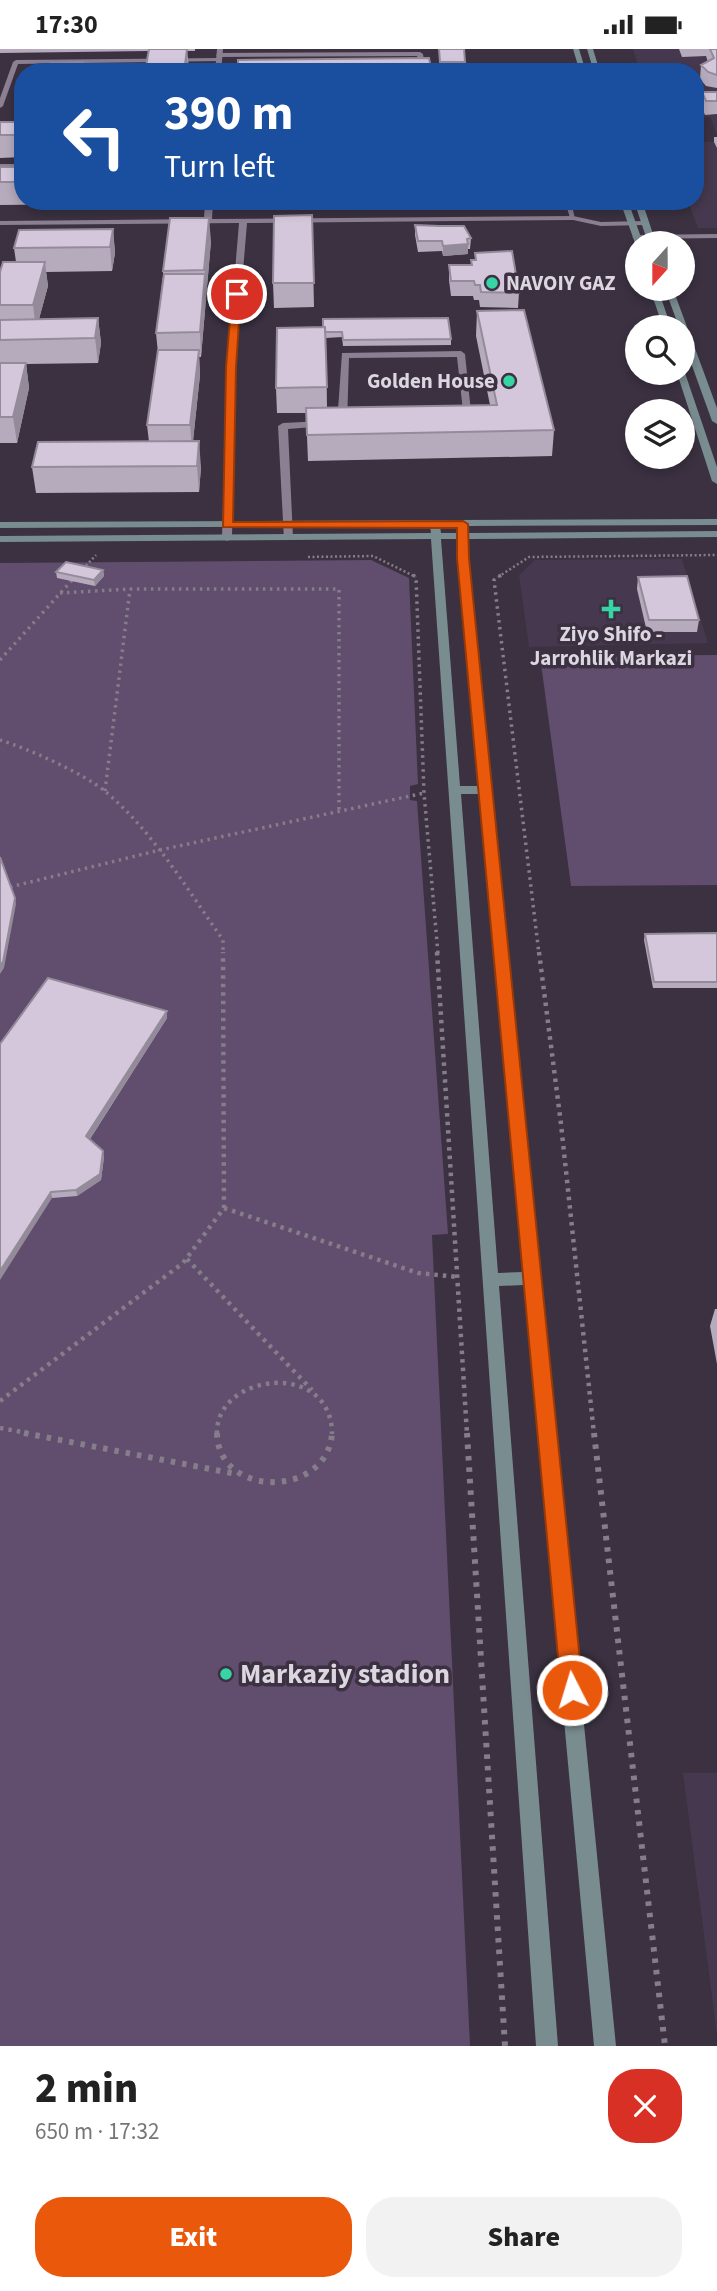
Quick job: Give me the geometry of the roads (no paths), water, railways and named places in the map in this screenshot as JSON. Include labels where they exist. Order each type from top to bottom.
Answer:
[{"type":"street","points":[[208,221],[209,210]]},
{"type":"street","points":[[627,210],[634,231]]},
{"type":"street","points":[[641,210],[648,231]]},
{"type":"street","points":[[0,223],[573,218],[601,224],[645,223]]},
{"type":"street","points":[[227,538],[231,367],[243,221]]},
{"type":"street","points":[[695,237],[717,236]]},
{"type":"street","points":[[673,301],[717,421]]},
{"type":"street","points":[[342,424],[345,355],[461,354],[470,420],[457,421]]},
{"type":"street","points":[[685,385],[715,467],[717,481]]},
{"type":"street","points":[[288,538],[283,426],[355,423]]},
{"type":"street","points":[[463,531],[717,522]]},
{"type":"street","points":[[0,525],[288,525],[435,531],[717,534]]},
{"type":"street","points":[[0,539],[288,538],[435,531]]},
{"type":"street","points":[[435,531],[547,2046]]},
{"type":"street","points":[[463,531],[605,2046]]},
{"type":"street","points":[[456,790],[487,790]]},
{"type":"street","points":[[492,1280],[534,1278]]},
{"type":"lane","points":[[16,63],[219,61],[420,54],[421,63]]},
{"type":"lane","points":[[0,106],[14,68]]},
{"type":"lane","points":[[571,210],[573,218]]},
{"type":"place","name":"NAVOIY GAZ","points":[[492,283]]},
{"type":"place","name":"Golden House","points":[[509,381]]},
{"type":"place","name":"Ziyo Shifo - Jarrohlik Markazi","points":[[611,609]]},
{"type":"place","name":"Markaziy stadion","points":[[226,1674]]}]
